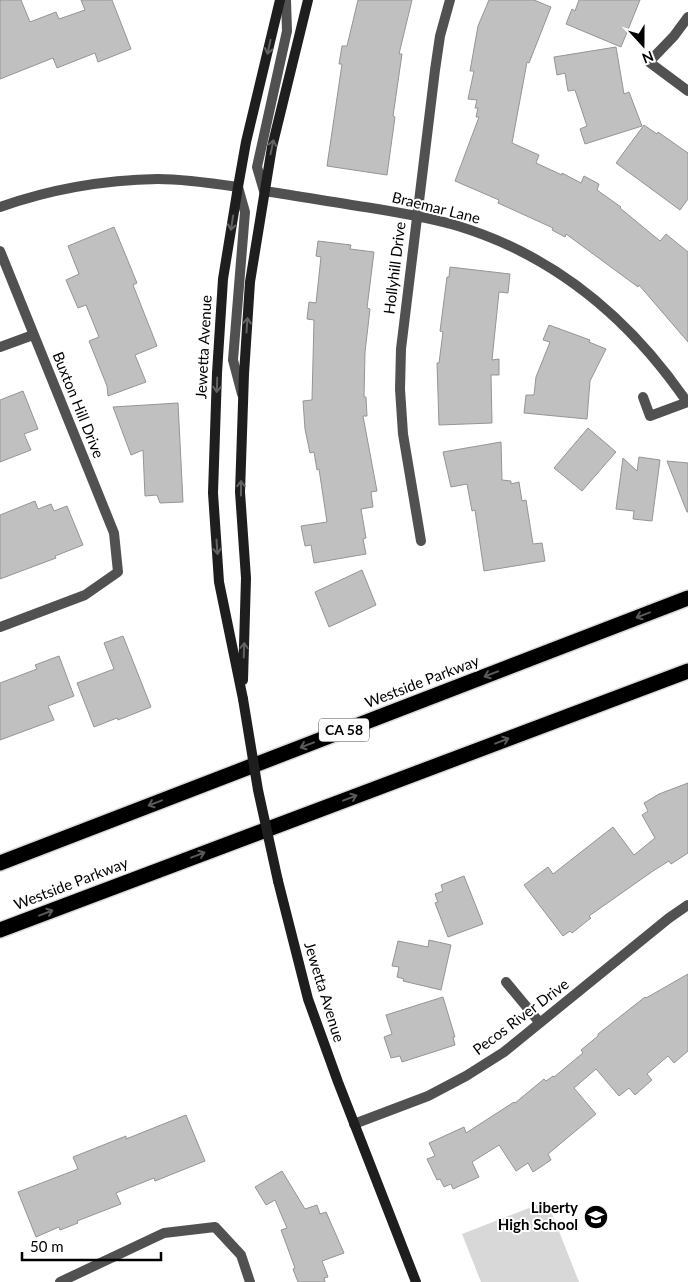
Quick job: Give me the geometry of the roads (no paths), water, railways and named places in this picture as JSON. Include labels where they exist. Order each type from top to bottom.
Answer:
[{"type":"highway","name":"Westside Parkway","points":[[0,863],[688,598]]},
{"type":"highway","name":"Westside Parkway","points":[[0,930],[688,671]]},
{"type":"street","name":"Jewetta Avenue","points":[[280,0],[246,142],[223,279],[217,373],[213,492],[219,582],[243,698],[258,790],[278,881],[308,999],[354,1124],[416,1282]]},
{"type":"street","points":[[264,191],[257,167],[287,31],[286,0]]},
{"type":"street","name":"Jewetta Avenue","points":[[243,698],[246,578],[240,492],[250,282],[272,147],[308,0]]},
{"type":"street","name":"Hollyhill Drive","points":[[422,541],[403,434],[400,390],[401,349],[435,70],[440,36],[450,0]]},
{"type":"street","points":[[688,17],[674,36],[649,62],[688,91]]},
{"type":"street","points":[[0,208],[29,197],[72,187],[115,181],[160,179],[238,186],[245,212],[233,360],[243,399]]},
{"type":"street","name":"Braemar Lane","points":[[264,191],[417,215],[458,226],[500,242],[533,258],[570,281],[606,308],[638,338],[688,402]]},
{"type":"street","name":"Buxton Hill Drive","points":[[0,252],[32,335],[114,533],[118,572],[85,595],[0,627]]},
{"type":"street","points":[[0,347],[32,335]]},
{"type":"street","points":[[643,397],[650,416],[688,402]]},
{"type":"street","name":"Pecos River Drive","points":[[354,1124],[428,1096],[466,1076],[504,1052],[669,918],[688,905]]},
{"type":"street","points":[[506,982],[540,1023]]},
{"type":"street","points":[[60,1282],[164,1233],[215,1227],[241,1255],[250,1282]]},
{"type":"place","name":"Liberty High School","points":[[596,1217]]}]
